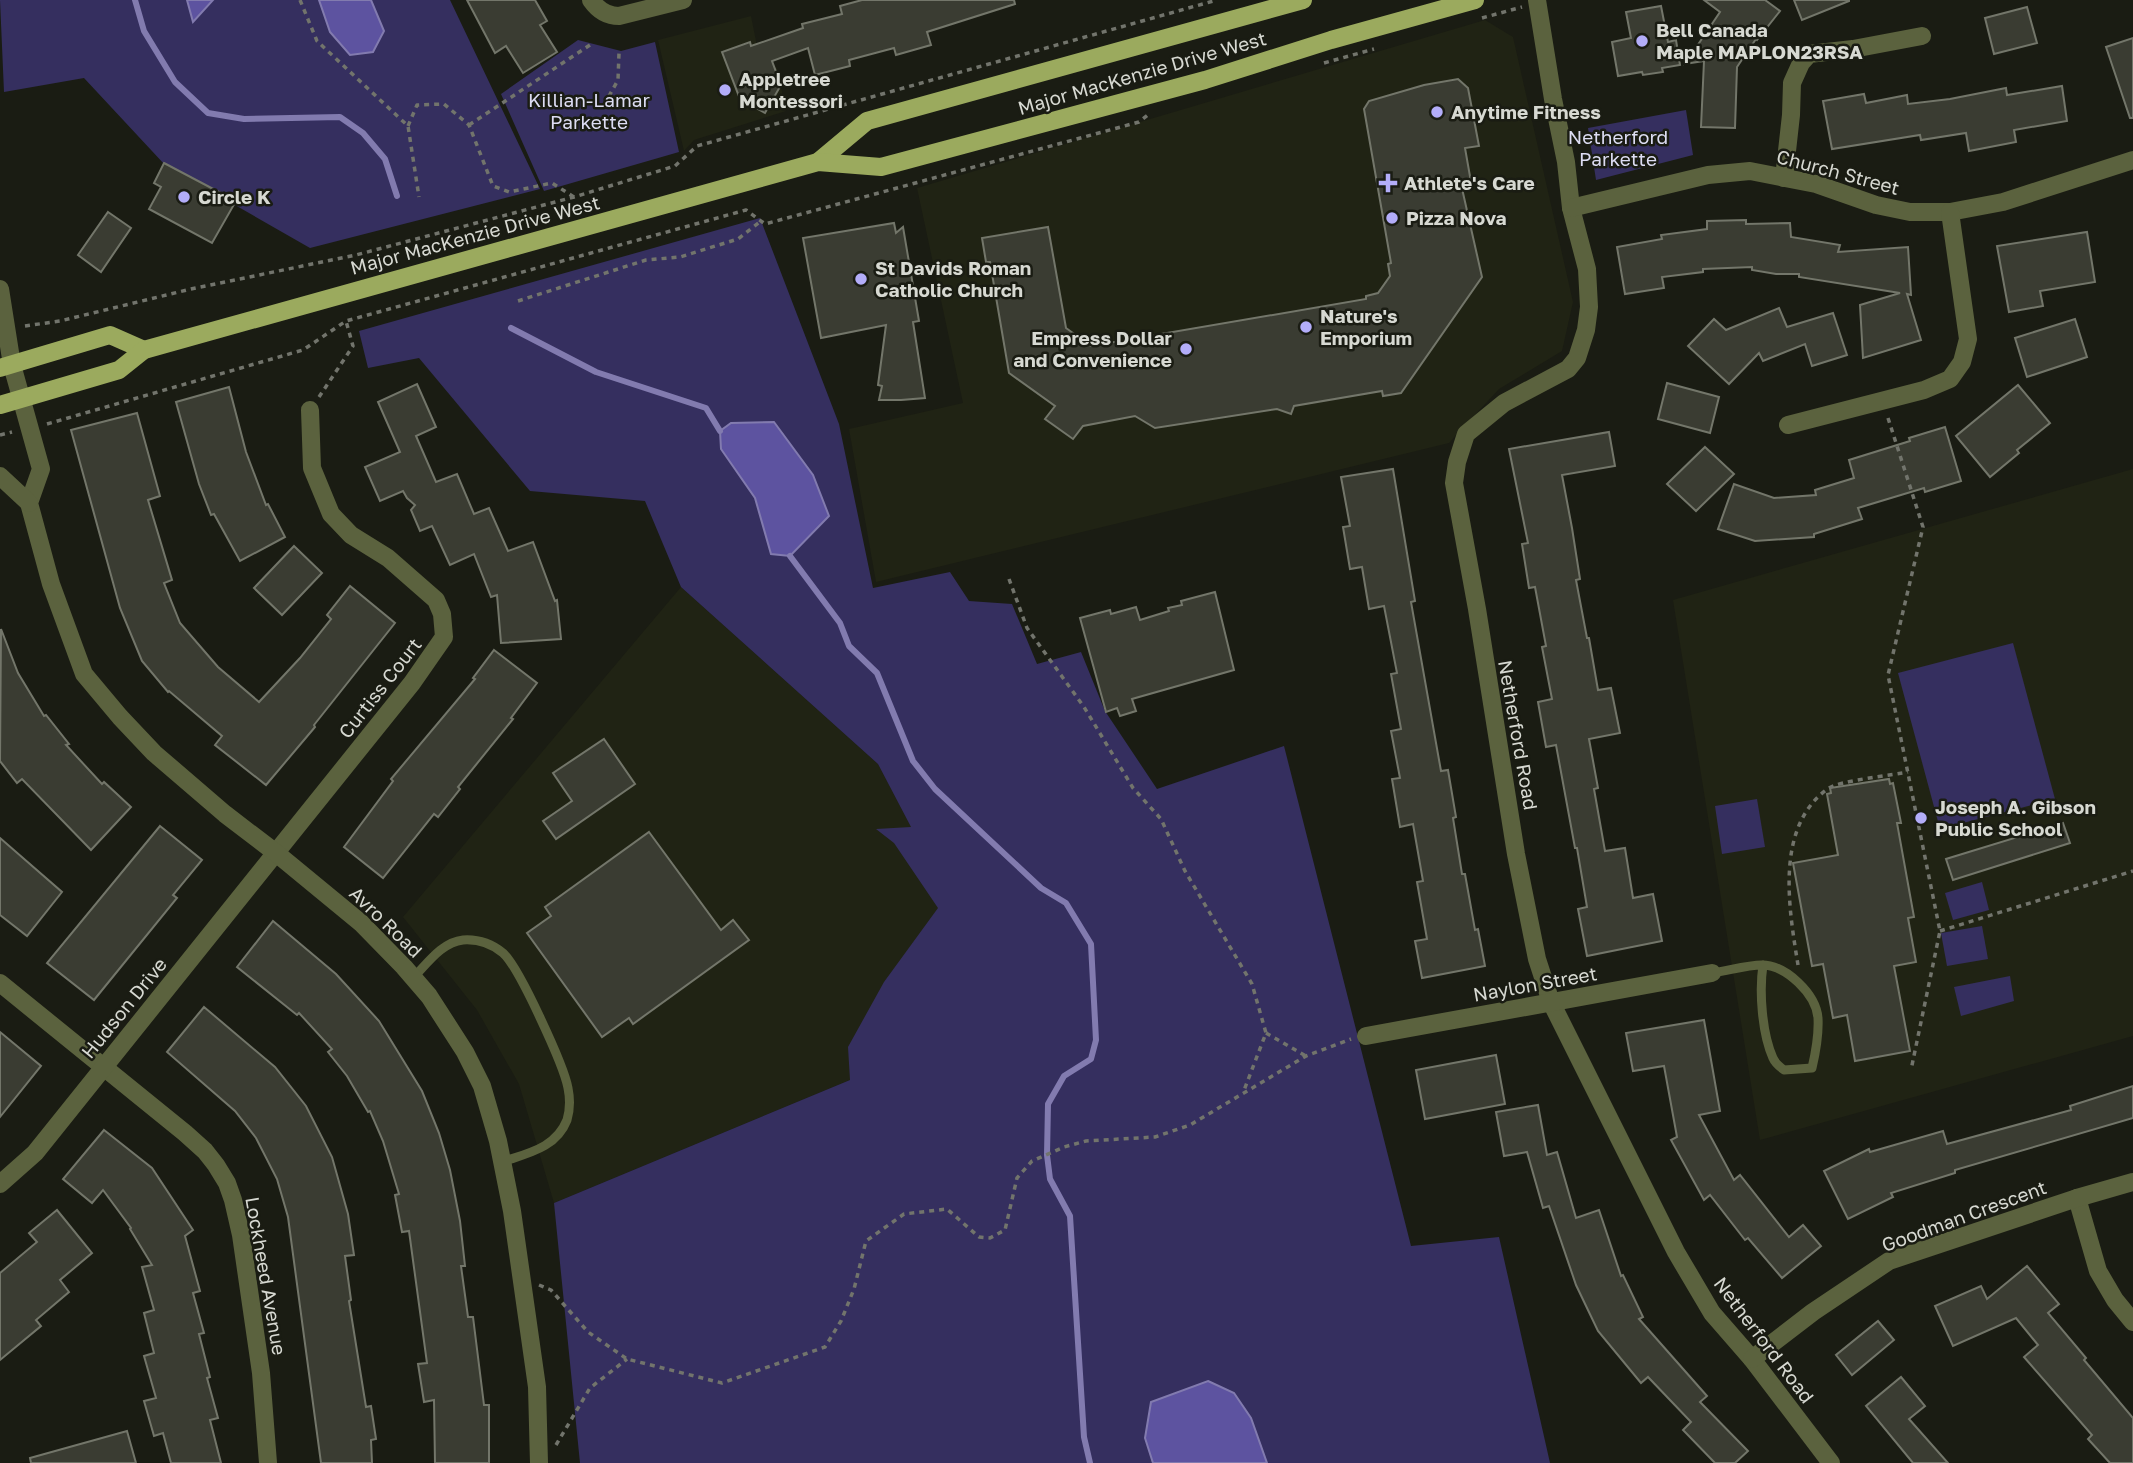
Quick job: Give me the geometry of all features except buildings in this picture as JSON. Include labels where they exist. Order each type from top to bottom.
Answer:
[{"type":"main road","name":"Major MacKenzie Drive West","points":[[818,162],[867,121],[1303,0]]},
{"type":"main road","name":"Major MacKenzie Drive West","points":[[0,405],[120,370],[144,350],[818,162],[881,167],[1205,80],[1331,40],[1475,0]]},
{"type":"main road","points":[[6,366],[110,335],[144,350]]},
{"type":"street","points":[[591,0],[599,10],[611,16],[619,16],[683,0]]},
{"type":"street","name":"Netherford Road","points":[[1537,0],[1566,162],[1571,208],[1587,269],[1589,307],[1586,330],[1577,358],[1568,369],[1504,403],[1466,434],[1454,483],[1516,855],[1537,959],[1551,1002],[1676,1252],[1712,1313],[1752,1359],[1825,1461]]},
{"type":"street","points":[[1784,178],[1792,83],[1801,63],[1810,54],[1922,36]]},
{"type":"street","name":"Church Street","points":[[1571,208],[1708,175],[1750,171],[1816,184],[1876,205],[1910,212],[1951,212],[2003,202],[2133,160]]},
{"type":"street","points":[[1788,425],[1924,390],[1950,379],[1962,362],[1968,339],[1951,212]]},
{"type":"street","points":[[0,289],[6,366],[20,398],[41,469],[29,503],[0,476]]},
{"type":"street","name":"Curtiss Court","points":[[276,853],[412,683],[444,637],[444,625],[436,600],[388,558],[351,535],[331,514],[312,468],[310,410]]},
{"type":"street","name":"Avro Road","points":[[29,503],[51,584],[84,674],[120,718],[154,752],[225,814],[361,923],[429,996],[465,1052],[482,1086],[502,1162],[537,1387],[545,1458]]},
{"type":"street","name":"Hudson Drive","points":[[0,1184],[35,1153],[276,853]]},
{"type":"street","name":"Naylon Street","points":[[1366,1036],[1712,973]]},
{"type":"street","name":"Lockheed Avenue","points":[[0,983],[205,1151],[227,1183],[241,1235],[259,1359],[268,1463]]},
{"type":"street","name":"Goodman Crescent","points":[[1752,1359],[1813,1312],[1889,1261],[2133,1182]]},
{"type":"street","points":[[2077,1198],[2098,1271],[2115,1300],[2133,1322]]},
{"type":"lane","points":[[413,978],[447,945],[462,940],[478,941],[493,946],[505,955],[531,1000],[568,1085],[570,1102],[567,1118],[559,1133],[547,1146],[502,1162]]},
{"type":"lane","points":[[1712,973],[1762,965],[1783,970],[1802,985],[1818,1015],[1818,1043],[1812,1068],[1784,1070],[1774,1060],[1766,1032],[1760,986],[1762,965]]},
{"type":"path","points":[[300,0],[317,41],[408,126]]},
{"type":"path","points":[[28,325],[60,321],[191,289],[356,255],[574,197],[675,166],[697,145],[1217,0]]},
{"type":"path","points":[[1481,18],[1513,10]]},
{"type":"path","points":[[469,125],[590,45]]},
{"type":"path","points":[[1318,65],[1381,47]]},
{"type":"path","points":[[604,105],[618,80],[619,54]]},
{"type":"path","points":[[419,197],[408,126],[416,105],[444,104],[469,125],[493,186],[509,192],[552,183],[574,197]]},
{"type":"path","points":[[43,425],[303,350],[346,321],[746,210],[765,224],[778,221],[1139,122],[1159,107]]},
{"type":"path","points":[[518,301],[646,260],[680,257],[737,239],[761,221]]},
{"type":"path","points":[[310,410],[352,346],[346,321]]},
{"type":"path","points":[[1888,400],[1887,414],[1923,527],[1888,675],[1940,930],[1911,1070]]},
{"type":"path","points":[[1009,579],[1027,628],[1084,707],[1133,788],[1161,819],[1185,872],[1252,984],[1266,1033],[1242,1095]]},
{"type":"path","points":[[1799,969],[1788,908],[1793,839],[1807,810],[1830,786],[1908,772]]},
{"type":"path","points":[[1940,930],[2133,871]]},
{"type":"path","points":[[1266,1033],[1306,1056]]},
{"type":"path","points":[[520,1278],[551,1290],[588,1332],[627,1359],[722,1383],[825,1347],[850,1300],[866,1241],[904,1214],[947,1209],[979,1237],[990,1238],[1005,1230],[1017,1178],[1032,1161],[1063,1147],[1086,1141],[1155,1137],[1191,1125],[1306,1056],[1343,1040],[1366,1036]]},
{"type":"path","points":[[545,1458],[590,1388],[627,1359]]},
{"type":"shaded area","points":[[187,0],[213,0],[193,22]]},
{"type":"shaded area","points":[[319,0],[371,0],[384,31],[373,52],[350,55],[330,32]]},
{"type":"shaded area","name":"Appletree Montessori","points":[[751,16],[759,56],[777,68],[786,111],[694,140],[684,151],[658,40]]},
{"type":"shaded area","points":[[1485,20],[1513,37],[1573,302],[1562,351],[1499,389],[1449,443],[876,582],[849,429],[963,403],[917,188]]},
{"type":"shaded area","points":[[774,422],[813,475],[829,516],[790,556],[771,554],[755,498],[721,449],[720,431],[731,423]]},
{"type":"shaded area","name":"Joseph A. Gibson Public School","points":[[2133,469],[2133,1036],[1760,1140],[1673,600]]},
{"type":"shaded area","points":[[681,587],[878,764],[957,914],[850,1080],[554,1203],[519,1084],[477,1010],[403,917]]},
{"type":"shaded area","points":[[1208,1381],[1234,1393],[1251,1418],[1267,1463],[1153,1463],[1145,1438],[1151,1402]]},
{"type":"green space","points":[[0,0],[450,0],[540,189],[310,248],[165,165],[84,78],[4,92]]},
{"type":"green space","name":"Killian-Lamar Parkette","points":[[578,40],[621,51],[655,42],[679,152],[544,191],[501,94]]},
{"type":"green space","name":"Netherford Parkette","points":[[1686,110],[1693,155],[1596,180],[1588,128]]},
{"type":"green space","points":[[760,218],[839,424],[873,588],[950,572],[969,601],[1012,604],[1037,664],[1081,652],[1105,711],[1157,789],[1284,746],[1411,1246],[1499,1237],[1550,1463],[580,1463],[554,1203],[850,1080],[848,1047],[884,982],[938,908],[894,843],[876,829],[911,827],[878,764],[681,587],[645,501],[530,491],[419,358],[368,368],[359,331]]},
{"type":"green space","points":[[2013,643],[2055,799],[1940,829],[1898,673]]},
{"type":"green space","points":[[1757,799],[1765,847],[1722,854],[1715,806]]},
{"type":"green space","points":[[1982,882],[1989,910],[1953,920],[1945,893]]},
{"type":"green space","points":[[1982,926],[1988,959],[1947,966],[1941,933]]},
{"type":"green space","points":[[2010,976],[2014,1001],[1961,1016],[1954,987]]},
{"type":"waterway","points":[[135,0],[144,31],[175,82],[208,113],[244,119],[340,117],[363,133],[385,159],[397,196]]},
{"type":"waterway","points":[[511,328],[596,372],[706,408],[720,431]]},
{"type":"waterway","points":[[790,556],[840,623],[849,646],[877,673],[913,761],[935,789],[1041,888],[1066,903],[1091,944],[1096,1040],[1091,1059],[1064,1076],[1048,1104],[1047,1155],[1050,1179],[1070,1216],[1084,1437],[1090,1463]]},
{"type":"place","name":"Bell Canada Maple MAPLON23RSA","points":[[1642,41]]},
{"type":"place","name":"Appletree Montessori","points":[[725,90]]},
{"type":"place","name":"Anytime Fitness","points":[[1437,112]]},
{"type":"place","name":"Athlete's Care","points":[[1388,183]]},
{"type":"place","name":"Circle K","points":[[184,197]]},
{"type":"place","name":"Pizza Nova","points":[[1392,218]]},
{"type":"place","name":"St Davids Roman Catholic Church","points":[[861,279]]},
{"type":"place","name":"Nature's Emporium","points":[[1306,327]]},
{"type":"place","name":"Empress Dollar and Convenience","points":[[1186,349]]},
{"type":"place","name":"Joseph A. Gibson Public School","points":[[1921,818]]}]
